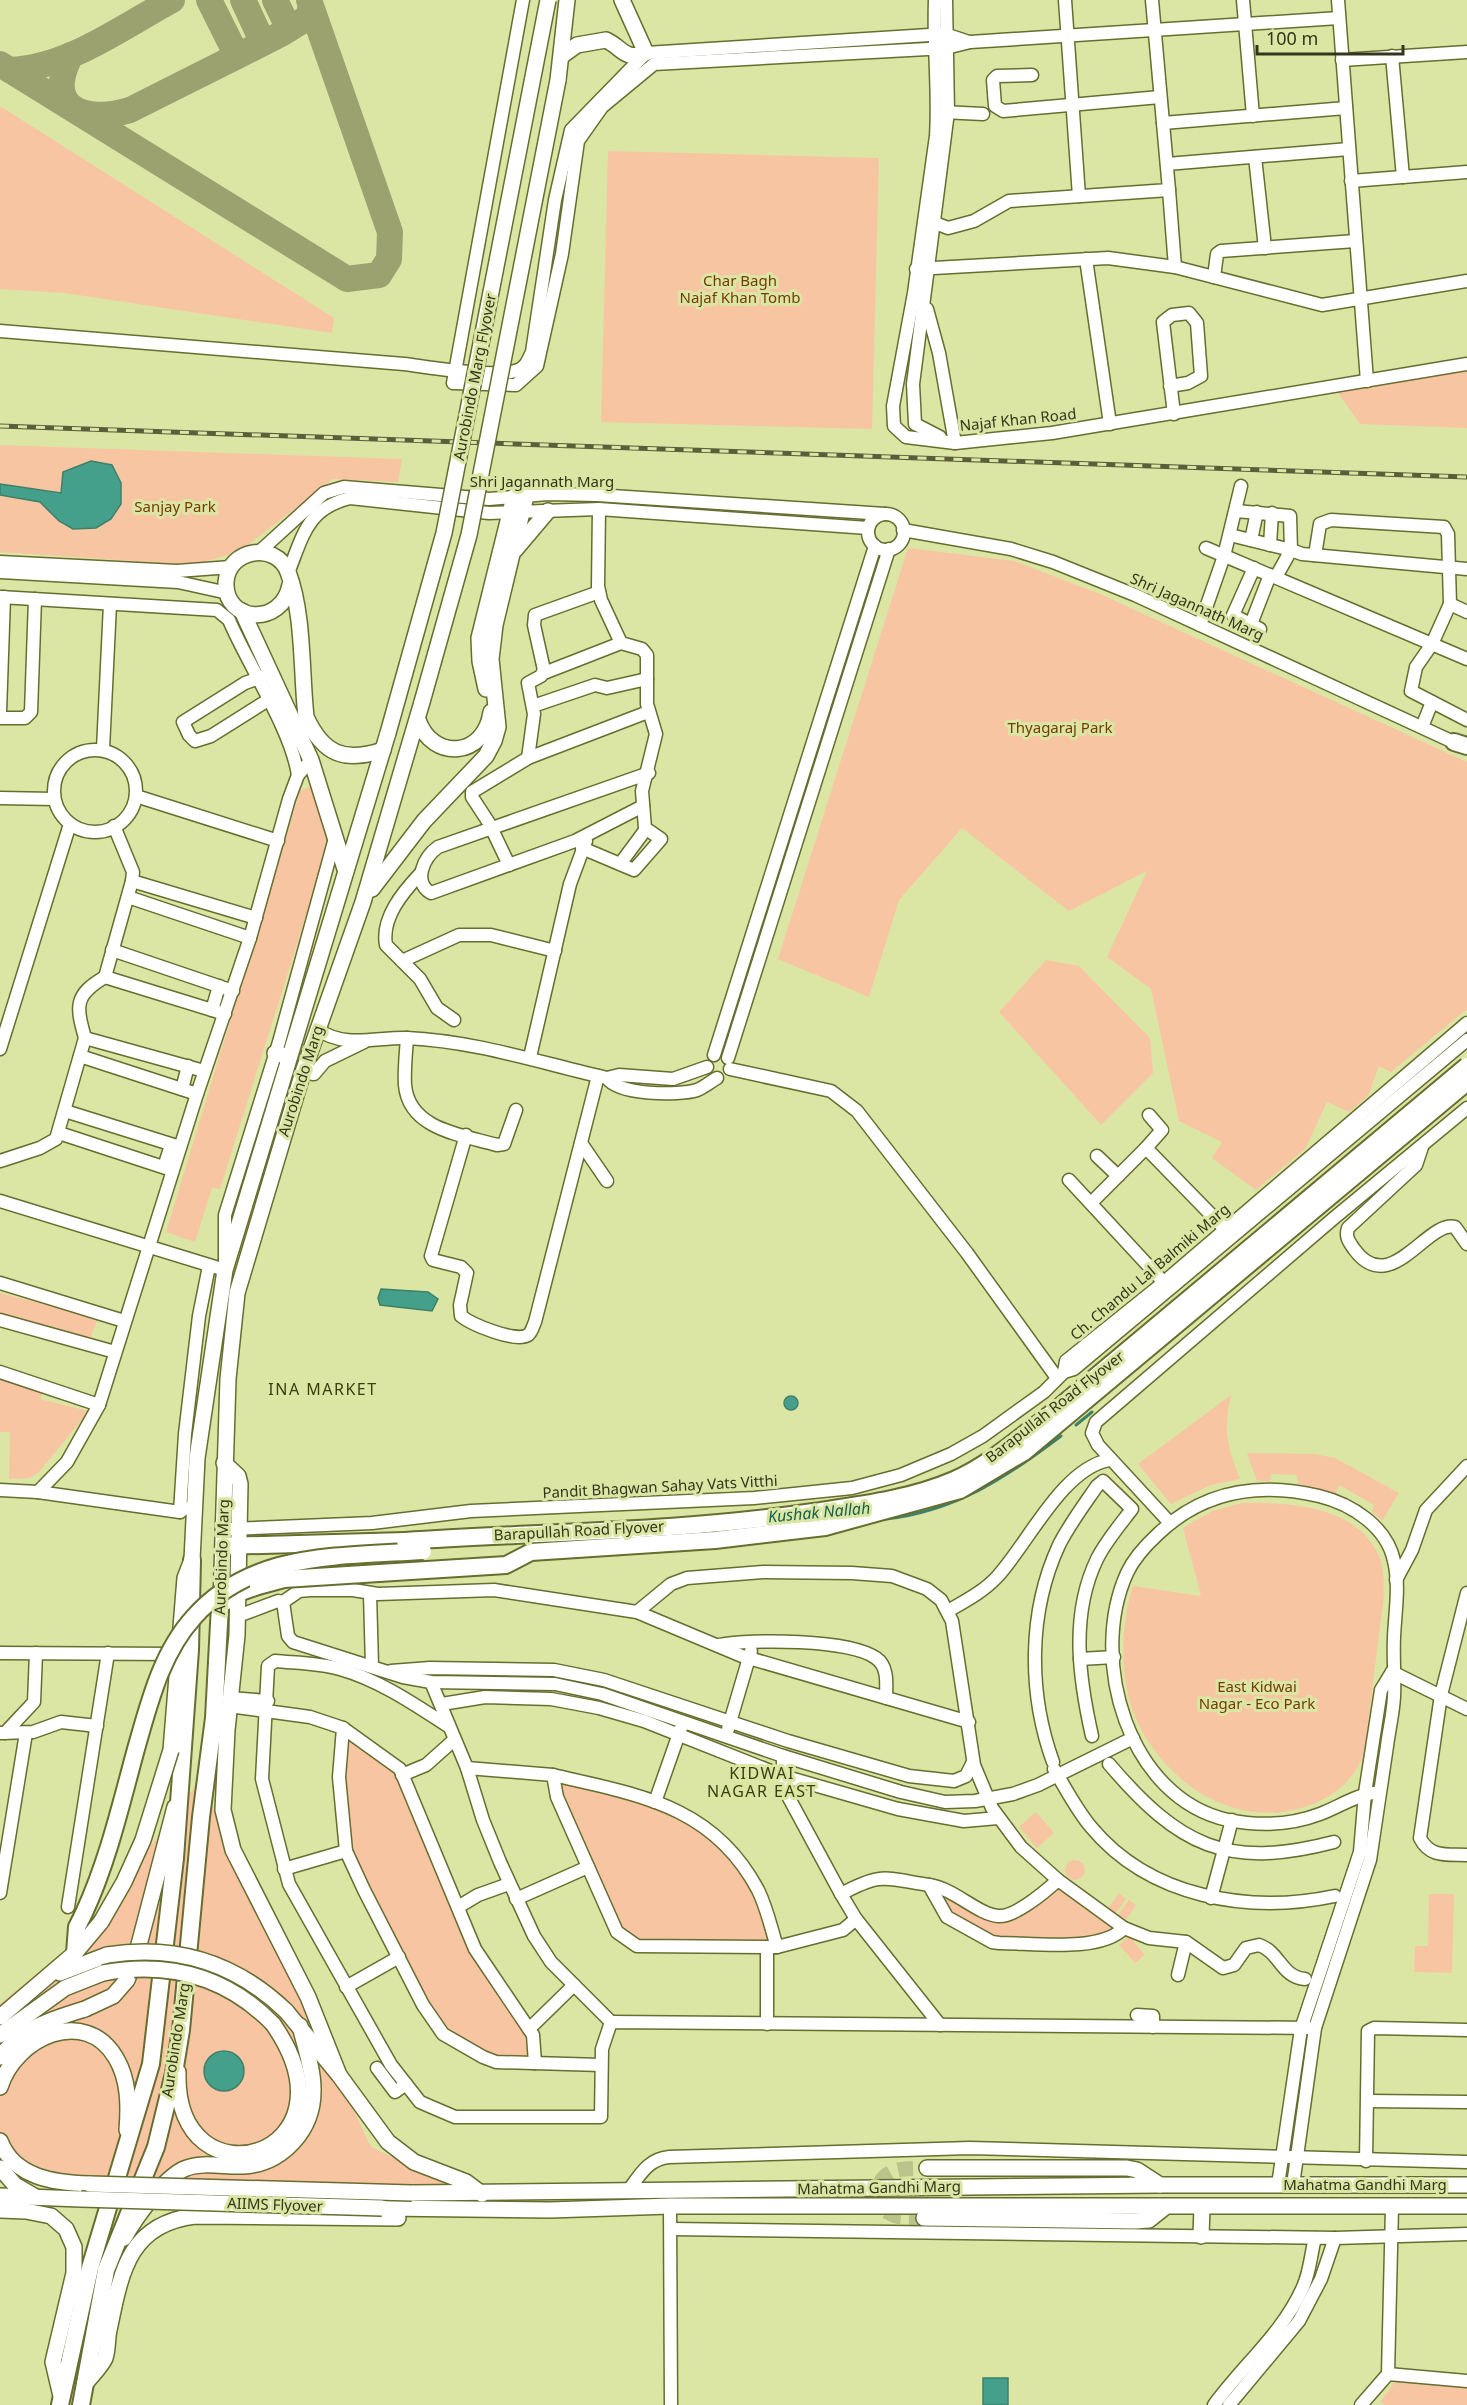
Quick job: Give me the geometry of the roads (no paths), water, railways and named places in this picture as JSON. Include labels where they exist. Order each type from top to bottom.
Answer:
[{"type":"highway","name":"Barapullah Road Flyover","points":[[231,1538],[262,1545],[728,1523],[902,1496],[955,1479],[986,1462],[1056,1410],[1467,1066]]},
{"type":"highway","name":"Barapullah Road Flyover","points":[[220,1605],[238,1593],[285,1579],[506,1565],[531,1552],[715,1540],[825,1527],[960,1490],[1024,1452],[1467,1082]]},
{"type":"highway","points":[[75,1953],[77,1927],[102,1866],[164,1664],[194,1617],[211,1601],[249,1577],[279,1566],[312,1560],[473,1546],[534,1533]]},
{"type":"highway","name":"Aurobindo Marg","points":[[60,2400],[90,2268],[151,2064],[175,1858],[190,1650],[192,1560]]},
{"type":"highway","name":"Aurobindo Marg","points":[[81,2405],[106,2270],[156,2147],[181,2030],[201,1817],[214,1718],[220,1605]]},
{"type":"highway","points":[[214,1718],[230,1702],[216,1687]]},
{"type":"main road","name":"Aurobindo Marg Flyover","points":[[383,750],[444,533],[548,0]]},
{"type":"main road","points":[[563,56],[567,0]]},
{"type":"main road","points":[[563,56],[577,45],[606,40],[628,55],[636,57],[646,53],[622,0]]},
{"type":"main road","name":"Aurobindo Marg Flyover","points":[[418,720],[469,535],[563,56]]},
{"type":"main road","points":[[418,720],[426,738],[443,748],[453,749],[472,745],[486,731],[491,713],[480,662],[479,638],[520,497]]},
{"type":"main road","points":[[511,555],[548,511]]},
{"type":"main road","points":[[363,902],[424,821],[486,756],[494,741],[498,727],[492,659],[495,625],[511,555],[516,513]]},
{"type":"main road","points":[[289,579],[284,602],[270,613],[251,615],[233,603],[228,593],[226,579],[231,567],[248,553],[259,552],[277,558],[289,579],[295,597],[306,717],[314,735],[326,747],[338,754],[352,757],[383,750]]},
{"type":"main road","points":[[242,611],[265,678],[283,699],[311,760],[345,869]]},
{"type":"main road","points":[[283,699],[299,700],[303,692]]},
{"type":"main road","name":"Aurobindo Marg","points":[[220,1605],[231,1538],[224,1463],[228,1378],[237,1293],[309,1073],[317,1029],[363,902],[418,720]]},
{"type":"main road","name":"Aurobindo Marg","points":[[192,1560],[197,1458],[225,1270],[282,1055],[383,750]]},
{"type":"main road","points":[[231,1538],[238,1593],[238,1616],[223,1810],[229,1838],[308,1997],[339,2075]]},
{"type":"main road","points":[[0,2017],[75,1953],[101,1922],[124,1882],[143,1840],[171,1750],[185,1578],[192,1560]]},
{"type":"main road","points":[[0,2057],[14,2041],[33,2028],[113,1996],[127,1980],[136,1956],[178,1796]]},
{"type":"main road","points":[[41,1982],[72,1966],[107,1955],[165,1952],[204,1960],[256,1985],[286,2011],[339,2075],[380,2133],[399,2151],[424,2166],[466,2182],[482,2194]]},
{"type":"main road","points":[[0,2035],[65,1988],[103,1973],[154,1968],[203,1977],[234,1991],[273,2024],[293,2061],[298,2088],[297,2110],[287,2131],[277,2141],[257,2152],[228,2153],[207,2144],[196,2134],[184,2115],[177,2082],[181,2030]]},
{"type":"main road","points":[[106,2270],[129,2229],[157,2193],[179,2171],[193,2166],[244,2166],[261,2163],[284,2152],[296,2140],[309,2119],[313,2096],[312,2075],[300,2026]]},
{"type":"main road","points":[[0,2087],[16,2057],[40,2038],[56,2033],[72,2032],[98,2040],[117,2060],[127,2090],[125,2153]]},
{"type":"main road","name":"Mahatma Gandhi Marg","points":[[0,2141],[12,2162],[35,2175],[71,2183],[482,2194],[1160,2185],[1467,2185]]},
{"type":"main road","points":[[0,2168],[15,2185],[37,2197]]},
{"type":"main road","points":[[927,2168],[1126,2168],[1137,2170],[1160,2185]]},
{"type":"main road","name":"AIIMS Flyover","points":[[0,2196],[382,2208],[550,2210]]},
{"type":"main road","name":"Mahatma Gandhi Marg","points":[[550,2210],[670,2206],[1164,2208],[1467,2206]]},
{"type":"main road","points":[[1201,2235],[1202,2207]]},
{"type":"main road","points":[[924,2218],[1135,2221],[1149,2220],[1164,2208]]},
{"type":"main road","points":[[0,2210],[33,2212],[51,2216],[66,2229],[74,2247],[74,2273],[53,2362],[60,2400]]},
{"type":"main road","points":[[85,2384],[104,2359],[124,2266],[132,2250],[152,2230],[177,2218],[195,2216],[507,2219],[550,2210]]},
{"type":"street","points":[[455,377],[523,0]]},
{"type":"street","points":[[935,0],[939,35]]},
{"type":"street","points":[[939,35],[946,0]]},
{"type":"street","points":[[1065,0],[1079,196]]},
{"type":"street","points":[[1152,0],[1175,267]]},
{"type":"street","points":[[1243,0],[1253,116]]},
{"type":"street","points":[[1338,0],[1367,381]]},
{"type":"street","points":[[0,331],[516,385],[537,366],[562,254],[578,141],[602,107],[654,64],[940,48],[970,42],[1339,18]]},
{"type":"street","points":[[455,377],[516,371],[525,366],[532,352],[555,200],[571,130],[646,53],[939,35],[970,42]]},
{"type":"street","name":"Najaf Khan Road","points":[[939,35],[943,112],[922,269],[893,406],[894,426],[906,437],[955,443],[1110,424],[1467,364]]},
{"type":"street","points":[[1342,60],[1467,52]]},
{"type":"street","points":[[1392,56],[1403,177]]},
{"type":"street","points":[[1032,75],[997,76],[993,80],[995,106],[1003,111],[1160,97]]},
{"type":"street","points":[[1163,123],[1346,108]]},
{"type":"street","points":[[943,112],[983,114]]},
{"type":"street","points":[[1167,164],[1349,149]]},
{"type":"street","points":[[1255,157],[1265,248]]},
{"type":"street","points":[[1351,181],[1467,172]]},
{"type":"street","points":[[929,220],[948,228],[974,221],[1009,201],[1169,190]]},
{"type":"street","points":[[1214,277],[1218,252],[1355,241]]},
{"type":"street","points":[[955,443],[915,424],[913,414],[913,384],[924,302],[922,269],[1108,258],[1175,267],[1315,304],[1333,305],[1467,281]]},
{"type":"street","points":[[1086,259],[1110,424]]},
{"type":"street","points":[[924,302],[939,353],[955,443]]},
{"type":"street","points":[[1170,386],[1188,383],[1201,376],[1197,324],[1189,313],[1172,315],[1162,322],[1170,386],[1174,414]]},
{"type":"street","points":[[1200,625],[1224,556],[1241,486]]},
{"type":"street","name":"Shri Jagannath Marg","points":[[259,552],[312,502],[332,489],[344,487],[489,499],[597,495],[885,514]]},
{"type":"street","name":"Shri Jagannath Marg","points":[[289,579],[308,524],[315,514],[340,501],[375,500],[516,513],[599,509],[868,528]]},
{"type":"street","points":[[599,509],[598,589],[621,643]]},
{"type":"street","points":[[1236,511],[1290,516],[1291,550],[1273,576],[1255,626],[1229,614],[1254,568]]},
{"type":"street","points":[[1251,540],[1257,512]]},
{"type":"street","points":[[1270,545],[1272,513]]},
{"type":"street","points":[[317,1029],[331,1037],[365,1042],[407,1038],[530,1057],[602,1077],[614,1084],[672,1094],[699,1089],[717,1077],[725,1076],[820,761],[889,549],[900,542],[903,530],[896,517],[885,514],[873,519],[868,528],[868,535],[875,546],[889,549]]},
{"type":"street","points":[[1315,555],[1317,529],[1320,524],[1331,520],[1440,525],[1448,534],[1450,603],[1432,644],[1416,667],[1412,691],[1467,720]]},
{"type":"street","name":"Shri Jagannath Marg","points":[[903,530],[1035,556],[1200,625],[1463,745]]},
{"type":"street","points":[[1230,535],[1315,555],[1467,569]]},
{"type":"street","points":[[602,1077],[619,1075],[673,1079],[707,1067],[714,1055],[875,546]]},
{"type":"street","points":[[1206,548],[1467,659]]},
{"type":"street","points":[[0,562],[177,571],[231,567]]},
{"type":"street","points":[[0,572],[178,582],[228,593]]},
{"type":"street","points":[[543,674],[534,625],[535,615],[598,589]]},
{"type":"street","points":[[0,712],[2,597],[217,610],[229,620],[265,678],[268,700],[293,756],[298,775]]},
{"type":"street","points":[[0,718],[26,718],[31,712],[35,599]]},
{"type":"street","points":[[103,749],[110,603]]},
{"type":"street","points":[[1450,603],[1467,612]]},
{"type":"street","points":[[528,758],[533,706],[528,683],[543,674],[621,643],[646,651],[648,712],[656,734],[649,773],[642,791],[645,828],[620,864]]},
{"type":"street","points":[[265,678],[245,683],[183,722],[189,735],[195,741],[211,736],[268,700]]},
{"type":"street","points":[[533,706],[595,685],[607,688],[647,679]]},
{"type":"street","points":[[1422,727],[1432,702]]},
{"type":"street","points":[[509,865],[471,794],[485,783],[528,758],[648,712]]},
{"type":"street","points":[[103,749],[120,757],[132,772],[136,796],[133,807],[125,819],[114,826],[94,832],[70,824],[60,814],[54,799],[56,775],[63,763],[76,753],[103,749]]},
{"type":"street","points":[[808,757],[820,761]]},
{"type":"street","points":[[38,1492],[67,1462],[99,1405],[148,1245],[175,1146],[197,1094],[233,991],[298,775],[311,760]]},
{"type":"street","points":[[454,1020],[437,1008],[420,979],[386,945],[385,938],[398,897],[420,873],[434,849],[649,773]]},
{"type":"street","points":[[136,796],[278,841]]},
{"type":"street","points":[[0,798],[54,799]]},
{"type":"street","points":[[420,873],[426,890],[430,893],[593,833],[643,806]]},
{"type":"street","points":[[0,1049],[70,824]]},
{"type":"street","points":[[0,1161],[53,1142],[59,1133],[85,1038],[80,1015],[81,995],[105,977],[132,881],[133,872],[114,826]]},
{"type":"street","points":[[582,848],[634,870],[661,841],[645,828]]},
{"type":"street","points":[[530,1057],[570,884],[582,848],[593,833]]},
{"type":"street","name":"Aurobindo Marg","points":[[225,1270],[225,1215],[282,1055],[335,838]]},
{"type":"street","points":[[132,881],[256,918]]},
{"type":"street","points":[[128,897],[250,938]]},
{"type":"street","points":[[233,933],[238,913]]},
{"type":"street","points":[[402,961],[459,935],[491,935],[555,951]]},
{"type":"street","points":[[112,950],[233,991]]},
{"type":"street","points":[[105,977],[225,1014]]},
{"type":"street","points":[[212,1010],[219,986]]},
{"type":"street","name":"Ch. Chandu Lal Balmiki Marg","points":[[1167,1285],[1226,1229],[1324,1148],[1392,1085],[1467,1023]]},
{"type":"street","points":[[85,1038],[204,1071]]},
{"type":"street","points":[[407,1038],[405,1087],[412,1108],[437,1128],[497,1144],[504,1143],[516,1110]]},
{"type":"street","name":"Ch. Chandu Lal Balmiki Marg","points":[[1060,1375],[1066,1361],[1167,1285],[1467,1040]]},
{"type":"street","points":[[309,1073],[325,1061],[365,1042]]},
{"type":"street","points":[[714,1055],[722,1054],[729,1064],[831,1091],[856,1110],[1060,1375]]},
{"type":"street","points":[[81,1056],[197,1094]]},
{"type":"street","points":[[182,1089],[188,1066]]},
{"type":"street","points":[[707,1067],[711,1074],[717,1077]]},
{"type":"street","points":[[466,1135],[431,1256],[433,1260],[461,1267],[466,1273],[459,1305],[460,1316],[510,1337],[529,1334],[535,1322],[581,1143],[602,1077]]},
{"type":"street","points":[[1392,1085],[1401,1096]]},
{"type":"street","points":[[1170,1523],[1109,1460],[1095,1440],[1093,1427],[1096,1422],[1334,1218],[1467,1108]]},
{"type":"street","points":[[65,1111],[175,1146]]},
{"type":"street","points":[[1091,1203],[1162,1130],[1149,1115]]},
{"type":"street","points":[[59,1133],[168,1169]]},
{"type":"street","points":[[581,1143],[607,1181]]},
{"type":"street","points":[[1422,1147],[1416,1165],[1348,1228],[1347,1240],[1363,1261],[1371,1264],[1401,1260],[1446,1227],[1455,1227],[1467,1245]]},
{"type":"street","points":[[1146,1148],[1226,1229]]},
{"type":"street","points":[[1097,1156],[1118,1176]]},
{"type":"street","points":[[1069,1180],[1167,1285]]},
{"type":"street","points":[[0,1201],[225,1270]]},
{"type":"street","points":[[180,1512],[185,1434],[199,1316],[209,1266]]},
{"type":"street","points":[[0,1283],[124,1321]]},
{"type":"street","points":[[0,1320],[114,1352]]},
{"type":"street","points":[[0,1372],[99,1405]]},
{"type":"street","name":"Pandit Bhagwan Sahay Vats Vitthi","points":[[231,1538],[471,1511],[754,1498],[852,1488],[901,1475],[951,1454],[982,1436],[1044,1392],[1060,1375]]},
{"type":"street","points":[[948,1611],[979,1592],[996,1577],[1077,1475],[1096,1463],[1109,1460]]},
{"type":"street","points":[[1396,1580],[1412,1550],[1426,1510],[1467,1466]]},
{"type":"street","points":[[1053,1762],[1042,1731],[1037,1704],[1034,1657],[1038,1622],[1047,1582],[1060,1545],[1096,1486],[1103,1481],[1132,1509],[1097,1558],[1085,1591],[1079,1627],[1080,1659],[1083,1698],[1092,1736]]},
{"type":"street","points":[[0,1490],[38,1492],[180,1512]]},
{"type":"street","points":[[1286,2185],[1296,2157],[1315,2028],[1370,1860],[1394,1697],[1392,1672],[1396,1580],[1394,1560],[1389,1546],[1373,1525],[1349,1508],[1321,1497],[1278,1490],[1228,1493],[1197,1505],[1170,1523],[1144,1548],[1128,1570],[1117,1607],[1114,1657],[1119,1694],[1133,1738],[1150,1769],[1175,1796],[1206,1814],[1232,1820],[1275,1823],[1299,1820],[1321,1814],[1365,1793],[1380,1792]]},
{"type":"street","points":[[180,1512],[196,1497]]},
{"type":"street","points":[[637,1612],[671,1584],[687,1578],[763,1572],[892,1576],[927,1589],[941,1600],[948,1611],[955,1634],[973,1762],[998,1818],[1021,1847],[1058,1880],[1124,1928],[1149,1938],[1186,1942],[1223,1968],[1234,1965],[1246,1948],[1259,1945],[1271,1952],[1287,1973],[1305,1979]]},
{"type":"street","points":[[238,1616],[278,1601],[284,1602],[299,1591],[353,1590],[370,1594],[503,1591],[637,1612],[749,1658],[969,1722]]},
{"type":"street","points":[[1467,1593],[1441,1695],[1420,1838],[1425,1848],[1434,1854],[1467,1855]]},
{"type":"street","points":[[370,1594],[372,1666]]},
{"type":"street","points":[[284,1602],[288,1636],[293,1642],[387,1671],[431,1682],[555,1684],[602,1694],[783,1756],[901,1792],[945,1802],[962,1803],[1013,1794],[1060,1779],[1133,1738]]},
{"type":"street","points":[[718,1645],[754,1641],[815,1643],[860,1652],[876,1658],[883,1666],[886,1677],[886,1698]]},
{"type":"street","points":[[728,1737],[730,1722],[754,1641]]},
{"type":"street","points":[[0,1653],[179,1654]]},
{"type":"street","points":[[2,1733],[34,1702],[36,1653]]},
{"type":"street","points":[[68,1907],[108,1653]]},
{"type":"street","points":[[1080,1659],[1114,1657]]},
{"type":"street","points":[[448,1726],[370,1680],[327,1666],[270,1663],[267,1669],[268,1706],[262,1779],[289,1884],[391,2065],[420,2102],[436,2111],[454,2117],[601,2117],[602,2049],[611,2022]]},
{"type":"street","points":[[387,1671],[414,1668],[554,1670],[604,1680],[730,1722],[928,1779],[954,1781],[966,1776],[973,1762]]},
{"type":"street","points":[[1392,1672],[1467,1708]]},
{"type":"street","points":[[1286,2185],[1282,2156],[1301,2029],[1360,1852],[1365,1793],[1380,1690],[1392,1672]]},
{"type":"street","points":[[431,1682],[442,1704],[448,1726],[509,1884],[541,1948],[611,2022],[1315,2028]]},
{"type":"street","points":[[442,1704],[471,1698],[551,1699],[599,1708],[678,1734],[783,1776],[898,1809],[945,1819],[981,1821],[998,1818]]},
{"type":"street","points":[[230,1702],[268,1706],[343,1728],[400,1769],[475,1949],[533,2035],[535,2063]]},
{"type":"street","points":[[2,1733],[26,1733],[61,1722],[97,1726]]},
{"type":"street","points":[[655,1802],[682,1722]]},
{"type":"street","points":[[343,1728],[339,1777],[346,1851],[423,2005],[443,2034],[496,2062],[601,2065]]},
{"type":"street","points":[[0,1893],[26,1733]]},
{"type":"street","points":[[402,1775],[426,1764],[454,1740]]},
{"type":"street","points":[[783,1756],[783,1776],[789,1798],[856,1919],[904,1980],[946,2025]]},
{"type":"street","points":[[1109,1764],[1139,1800],[1169,1826],[1191,1839],[1223,1850],[1273,1855],[1334,1842]]},
{"type":"street","points":[[466,1768],[553,1775],[592,1783],[655,1802],[705,1826],[728,1847],[758,1891],[772,1947],[767,2024]]},
{"type":"street","points":[[1044,1773],[1054,1768],[1090,1826],[1115,1850],[1172,1886],[1211,1898],[1275,1904],[1335,1896]]},
{"type":"street","points":[[553,1775],[557,1797],[617,1932],[637,1946],[772,1947],[814,1940],[843,1930],[856,1919]]},
{"type":"street","points":[[1050,1790],[1060,1779]]},
{"type":"street","points":[[264,1826],[261,1805],[268,1803]]},
{"type":"street","points":[[1211,1898],[1232,1820]]},
{"type":"street","points":[[284,1869],[346,1851]]},
{"type":"street","points":[[516,1899],[588,1867]]},
{"type":"street","points":[[841,1894],[867,1880],[880,1877],[947,1889],[998,1916],[1012,1913],[1058,1880]]},
{"type":"street","points":[[458,1907],[478,1895],[509,1884]]},
{"type":"street","points":[[929,1885],[947,1917],[992,1942],[1090,1943],[1113,1937],[1124,1928]]},
{"type":"street","points":[[1178,1974],[1186,1942]]},
{"type":"street","points":[[346,1987],[399,1957]]},
{"type":"street","points":[[881,1961],[899,1983],[904,1980]]},
{"type":"street","points":[[529,2029],[574,1985]]},
{"type":"street","points":[[1137,2015],[1154,2016],[1153,2027]]},
{"type":"street","points":[[946,2025],[951,2018],[972,2019]]},
{"type":"street","points":[[1366,2161],[1368,2031],[1374,2028],[1467,2030]]},
{"type":"street","points":[[377,2068],[395,2092],[406,2084]]},
{"type":"street","points":[[1368,2101],[1467,2102]]},
{"type":"street","points":[[628,2191],[648,2163],[658,2158],[669,2157],[970,2148],[1282,2156],[1366,2161],[1467,2162]]},
{"type":"street","points":[[670,2206],[671,2405]]},
{"type":"street","points":[[1361,2405],[1388,2374],[1392,2207]]},
{"type":"street","points":[[671,2229],[969,2235],[1201,2235],[1315,2238],[1393,2234],[1467,2234]]},
{"type":"street","points":[[1214,2405],[1233,2379],[1279,2329],[1304,2286],[1315,2238]]},
{"type":"street","points":[[1229,2405],[1299,2321],[1321,2279],[1335,2238]]},
{"type":"street","points":[[1388,2374],[1467,2381]]},
{"type":"water","points":[[91,461],[112,465],[121,483],[121,504],[111,519],[96,528],[73,529],[59,521],[40,502],[0,495],[0,484],[61,493],[63,472]]},
{"type":"water","points":[[381,1289],[428,1292],[438,1299],[432,1311],[380,1305],[378,1298]]},
{"type":"water","points":[[788,1396],[794,1396],[798,1403],[794,1410],[788,1410],[784,1406],[784,1400]]},
{"type":"water","points":[[224,2051],[238,2057],[244,2071],[238,2085],[224,2091],[210,2085],[204,2071],[210,2057]]},
{"type":"water","points":[[983,2378],[1008,2378],[1008,2405],[983,2405]]},
{"type":"waterway","name":"Kushak Nallah","points":[[1076,1425],[1092,1412]]},
{"type":"waterway","name":"Kushak Nallah","points":[[886,1519],[911,1515],[958,1500],[1021,1465],[1061,1436]]},
{"type":"tunnel","points":[[924,2218],[891,2214],[882,2205],[878,2194],[881,2182],[890,2173],[903,2169],[927,2168]]},
{"type":"railway","points":[[0,426],[1467,477]]},
{"type":"district","name":"INA MARKET","points":[[323,1389]]},
{"type":"district","name":"KIDWAI NAGAR EAST","points":[[762,1782]]},
{"type":"park label","name":"Char Bagh Najaf Khan Tomb","points":[[740,290]]},
{"type":"park label","name":"Sanjay Park","points":[[175,507]]},
{"type":"park label","name":"Thyagaraj Park","points":[[1060,728]]},
{"type":"park label","name":"East Kidwai Nagar - Eco Park","points":[[1257,1696]]}]
